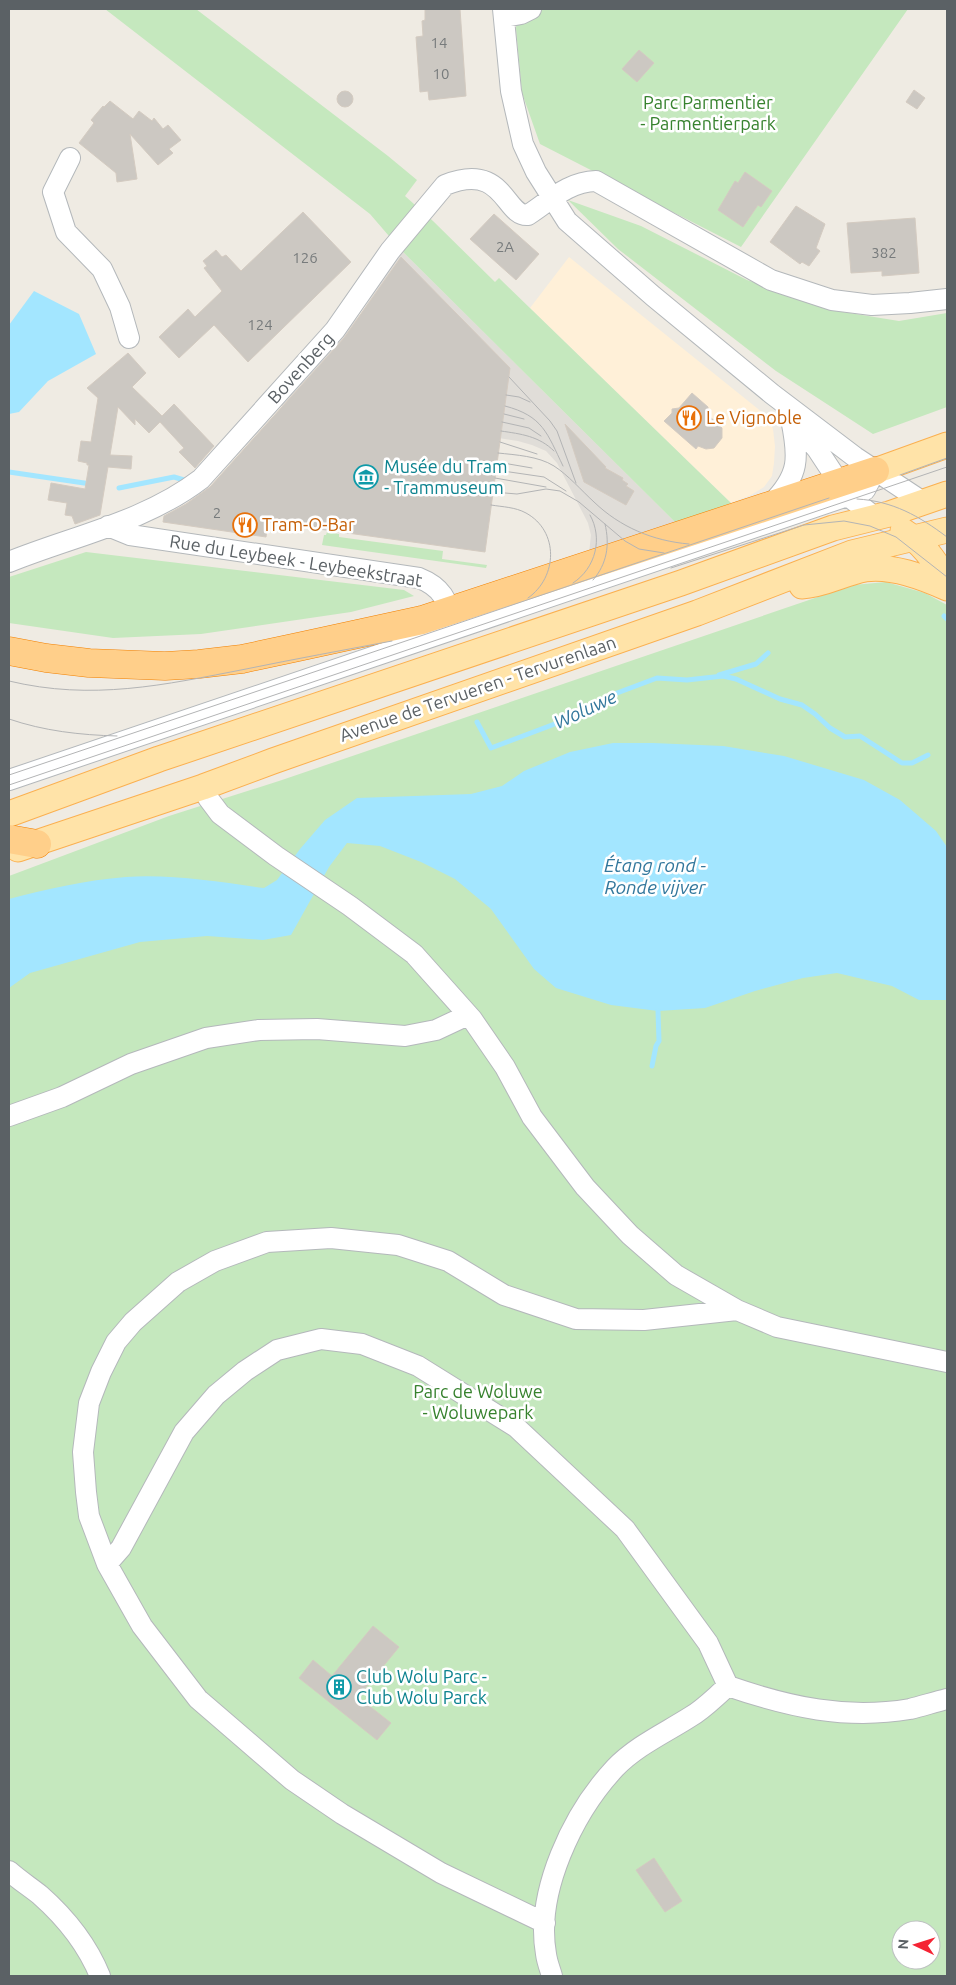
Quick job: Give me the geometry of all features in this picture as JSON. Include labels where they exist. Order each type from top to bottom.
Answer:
[{"type":"highway","points":[[9,650],[46,658],[129,666],[199,664],[242,659],[422,620],[453,620],[679,535],[771,504],[843,489],[874,471]]},
{"type":"highway","points":[[9,839],[37,844]]},
{"type":"main road","points":[[874,471],[947,445]]},
{"type":"main road","name":"Avenue de Tervueren - Tervurenlaan","points":[[9,814],[159,759],[663,590],[833,528],[876,518],[947,494]]},
{"type":"main road","points":[[923,502],[947,520]]},
{"type":"main road","points":[[876,518],[916,539],[929,553],[947,582]]},
{"type":"main road","name":"Avenue de Tervueren - Tervurenlaan","points":[[9,852],[37,844],[697,613],[852,553],[947,530]]},
{"type":"main road","points":[[764,587],[813,585],[865,569],[884,569],[918,576],[947,588]]},
{"type":"street","points":[[531,9],[521,14],[505,12],[511,91],[523,144],[536,172],[567,221],[772,394],[874,471],[923,502]]},
{"type":"street","points":[[70,158],[53,192],[66,232],[102,269],[120,307],[129,338]]},
{"type":"street","name":"Bovenberg","points":[[9,562],[153,509],[185,492],[201,479],[335,330],[390,251],[445,185],[458,180],[474,179],[488,181],[500,190],[522,215],[528,215],[551,198]]},
{"type":"street","points":[[551,198],[581,182],[596,181],[771,280],[832,300],[872,305],[947,299]]},
{"type":"street","points":[[772,394],[817,449],[843,489],[876,518]]},
{"type":"street","points":[[771,504],[786,489],[795,463],[796,444],[790,417]]},
{"type":"street","points":[[9,780],[453,620],[662,559],[843,489]]},
{"type":"street","name":"Rue du Leybeek - Leybeekstraat","points":[[108,526],[130,535],[420,578],[433,583],[444,596],[453,620]]},
{"type":"street","points":[[662,559],[679,535]]},
{"type":"street","points":[[208,798],[220,814],[414,954],[468,1015],[505,1067],[532,1117],[585,1187],[630,1235],[676,1275],[737,1310],[778,1327],[947,1362]]},
{"type":"street","points":[[9,1116],[62,1097],[130,1064],[206,1038],[259,1030],[317,1028],[405,1036],[436,1030],[468,1015]]},
{"type":"street","points":[[544,1923],[441,1873],[342,1814],[292,1780],[198,1699],[142,1626],[108,1564],[89,1516],[83,1452],[89,1404],[101,1372],[116,1342],[133,1322],[178,1282],[215,1261],[267,1242],[332,1238],[398,1245],[448,1261],[504,1295],[576,1319],[644,1320],[737,1310]]},
{"type":"street","points":[[108,1564],[121,1548],[184,1432],[216,1395],[245,1371],[277,1350],[321,1339],[362,1344],[418,1366],[516,1427],[625,1529],[708,1643],[728,1686],[796,1707],[829,1712],[884,1712],[947,1699]]},
{"type":"street","points":[[552,1976],[546,1954],[544,1923],[550,1888],[562,1850],[577,1821],[616,1767],[642,1746],[692,1716],[728,1686]]},
{"type":"street","points":[[9,1872],[40,1895],[73,1929],[87,1948],[100,1976]]},
{"type":"shaded area","points":[[401,250],[677,524],[589,553],[591,535],[588,523],[557,463],[546,451],[518,441],[276,405],[360,315]]},
{"type":"shaded area","points":[[569,257],[768,417],[773,429],[775,446],[772,476],[764,487],[751,495],[731,503],[530,308]]},
{"type":"green space","points":[[105,9],[196,9],[388,156],[417,180],[405,196],[495,282],[499,278],[731,503],[677,524],[401,250],[370,214]]},
{"type":"green space","name":"Parc Parmentier - Parmentierpark","points":[[517,9],[908,9],[741,247],[540,144],[522,93],[516,29]]},
{"type":"green space","points":[[568,200],[641,226],[747,280],[837,311],[899,321],[947,313],[947,407],[873,434],[776,371],[618,249]]},
{"type":"green space","points":[[327,532],[339,534],[339,537],[443,551],[442,559],[487,565],[486,568],[322,545],[324,535]]},
{"type":"green space","points":[[86,552],[404,590],[414,596],[351,612],[201,634],[113,638],[9,623],[9,577]]},
{"type":"green space","name":"Parc de Woluwe - Woluwepark","points":[[886,582],[925,593],[947,605],[947,1976],[9,1976],[9,876],[169,816],[282,780],[853,585]]},
{"type":"water","points":[[34,291],[79,314],[96,354],[48,381],[19,412],[9,414],[9,325]]},
{"type":"water","name":"Étang rond - Ronde vijver","points":[[613,743],[723,746],[784,756],[864,780],[900,800],[936,831],[947,847],[947,1000],[919,1000],[892,986],[837,973],[803,978],[755,991],[705,1008],[658,1011],[611,1005],[556,988],[534,969],[491,909],[455,879],[421,862],[380,846],[347,843],[329,867],[291,935],[263,940],[207,936],[140,942],[30,973],[9,988],[9,899],[96,880],[143,876],[213,881],[264,888],[277,880],[325,820],[357,798],[471,794],[502,786],[524,771],[570,752]]},
{"type":"building","points":[[425,9],[460,9],[466,96],[429,100],[428,91],[420,92],[416,37],[423,36],[422,21],[425,20]]},
{"type":"building","points":[[639,50],[654,63],[637,82],[622,69]]},
{"type":"building","points":[[914,90],[925,98],[917,109],[906,102]]},
{"type":"building","points":[[345,91],[353,99],[345,107],[337,99]]},
{"type":"building","points":[[110,101],[133,119],[139,111],[152,121],[154,118],[163,129],[168,125],[181,140],[169,149],[173,153],[158,165],[130,134],[137,179],[117,182],[116,173],[79,143],[94,123],[91,120]]},
{"type":"building","points":[[745,172],[772,191],[761,207],[758,205],[743,227],[718,210],[735,181],[738,183]]},
{"type":"building","points":[[796,206],[825,224],[816,248],[820,251],[809,266],[802,262],[800,264],[770,242]]},
{"type":"building","points":[[303,212],[351,262],[248,362],[214,325],[179,358],[159,337],[188,309],[195,317],[222,291],[204,268],[207,266],[203,261],[216,250],[222,257],[226,255],[241,271]]},
{"type":"building","points":[[494,214],[539,254],[516,280],[470,239]]},
{"type":"building","points":[[915,218],[919,273],[882,276],[882,271],[851,273],[847,223]]},
{"type":"building","points":[[401,257],[510,368],[485,552],[268,522],[266,537],[163,522],[164,516],[186,504],[210,487],[344,338]]},
{"type":"building","points":[[128,353],[146,373],[132,387],[162,416],[174,404],[214,446],[195,468],[179,452],[184,448],[160,422],[149,433],[135,419],[135,425],[118,407],[110,455],[132,456],[131,469],[108,467],[100,515],[75,524],[72,516],[65,515],[67,503],[48,500],[51,483],[85,489],[89,465],[78,461],[81,441],[91,442],[98,398],[87,388]]},
{"type":"building","points":[[692,393],[708,407],[708,415],[722,428],[722,438],[714,448],[706,449],[698,446],[696,449],[664,421],[672,413],[672,409],[679,408]]},
{"type":"building","points":[[565,424],[605,468],[623,478],[622,480],[628,484],[626,486],[634,491],[626,505],[584,482]]},
{"type":"building","name":"Club Wolu Parc - Club Wolu Parck","points":[[373,1626],[399,1647],[358,1697],[391,1723],[377,1740],[299,1678],[313,1660],[332,1676]]},
{"type":"building","points":[[654,1858],[682,1901],[665,1912],[636,1870]]},
{"type":"waterway","name":"Woluwe","points":[[9,472],[91,484]]},
{"type":"waterway","name":"Woluwe","points":[[119,488],[174,477],[184,480]]},
{"type":"waterway","points":[[944,616],[947,619]]},
{"type":"waterway","name":"Woluwe","points":[[719,675],[756,664],[768,653]]},
{"type":"waterway","name":"Woluwe","points":[[477,722],[491,748],[560,722],[609,696],[657,678],[687,680],[723,676],[736,679],[780,699],[802,705],[830,728],[845,737],[860,736],[902,763],[912,763],[928,755]]},
{"type":"waterway","points":[[652,1066],[656,1046],[659,1041],[658,1011]]},
{"type":"tram line","points":[[509,377],[557,431],[576,483]]},
{"type":"tram line","points":[[506,395],[519,397],[530,402]]},
{"type":"tram line","points":[[505,406],[528,415],[542,427],[553,444],[563,466]]},
{"type":"tram line","points":[[504,414],[524,419]]},
{"type":"tram line","points":[[502,422],[529,428],[541,436]]},
{"type":"tram line","points":[[501,431],[536,439],[554,451]]},
{"type":"tram line","points":[[500,442],[537,454]]},
{"type":"tram line","points":[[498,453],[527,457],[548,463],[564,474],[615,519],[650,536],[689,544]]},
{"type":"tram line","points":[[900,475],[947,458]]},
{"type":"tram line","points":[[497,462],[532,468]]},
{"type":"tram line","points":[[9,785],[947,467]]},
{"type":"tram line","points":[[496,470],[544,477],[566,491]]},
{"type":"tram line","points":[[495,478],[546,487]]},
{"type":"tram line","points":[[493,492],[517,494],[546,489],[560,491],[579,502],[625,541],[639,549],[664,553]]},
{"type":"tram line","points":[[9,775],[829,498]]},
{"type":"tram line","points":[[857,499],[894,506],[916,516],[947,537]]},
{"type":"tram line","points":[[491,505],[513,508],[526,513],[537,521],[549,542],[551,554],[545,578],[538,589],[528,598]]},
{"type":"tram line","points":[[573,583],[587,569],[595,552],[596,533],[590,515]]},
{"type":"tram line","points":[[671,568],[804,525],[844,521],[870,526],[896,537],[947,577]]},
{"type":"tram line","points":[[593,580],[598,574],[606,554],[605,524]]},
{"type":"tram line","points":[[9,681],[70,690],[99,690],[157,685],[392,641]]},
{"type":"tram line","points":[[9,719],[35,727],[62,732],[117,736]]},
{"type":"place","name":"Le Vignoble","points":[[689,418]]},
{"type":"place","name":"Musée du Tram - Trammuseum","points":[[366,477]]},
{"type":"place","name":"Tram-O-Bar","points":[[245,525]]},
{"type":"place","name":"Club Wolu Parc - Club Wolu Parck","points":[[339,1687]]}]
